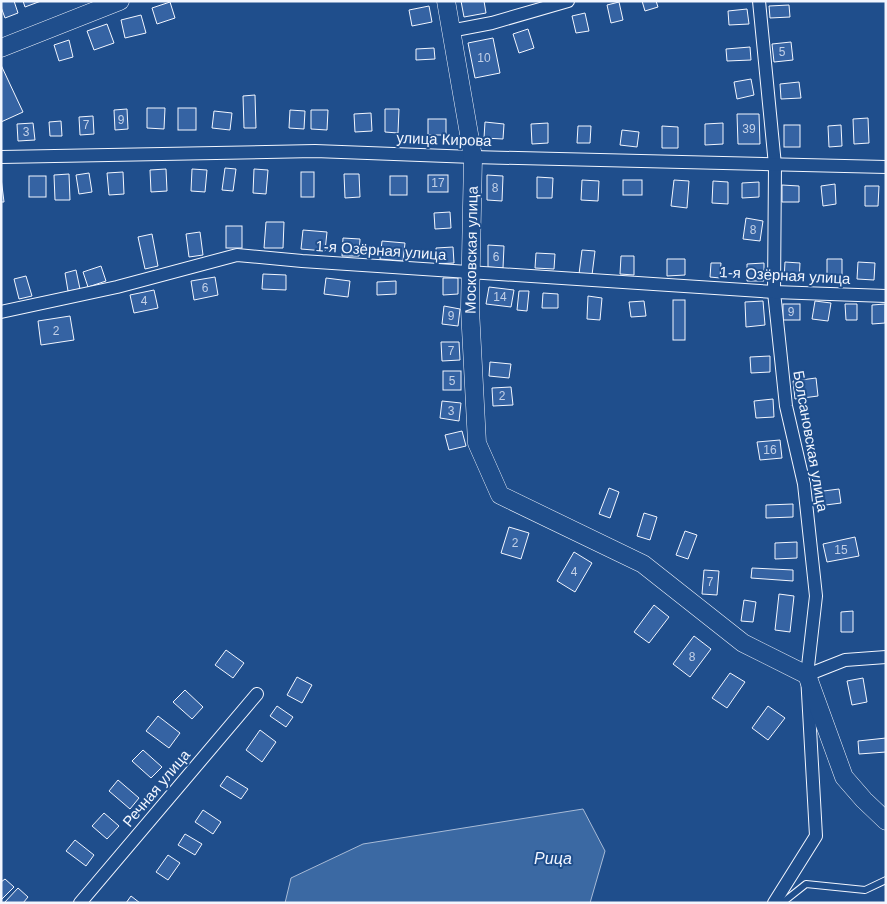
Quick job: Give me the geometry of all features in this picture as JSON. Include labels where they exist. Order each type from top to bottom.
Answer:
[{"type":"street","points":[[1,48],[120,1]]},
{"type":"street","name":"Московская улица","points":[[446,1],[473,157],[470,309],[477,443],[500,495],[643,564],[743,643],[807,675]]},
{"type":"street","points":[[450,31],[492,23],[568,1]]},
{"type":"street","name":"Болсановская улица","points":[[759,1],[775,165],[774,292],[786,406],[804,484],[816,596],[807,675],[816,836],[774,903]]},
{"type":"street","name":"улица Кирова","points":[[1,156],[314,151],[473,157],[886,167]]},
{"type":"street","name":"1-я Озёрная улица","points":[[1,312],[117,287],[236,255],[774,292],[886,296]]},
{"type":"street","points":[[886,657],[846,660],[807,675],[844,777],[886,821]]},
{"type":"street","name":"Речная улица","points":[[80,903],[257,694]]},
{"type":"lane","points":[[782,903],[806,884],[865,890],[886,880]]},
{"type":"water","name":"Рица","points":[[583,809],[605,851],[590,903],[285,903],[291,878],[363,844]]},
{"type":"building","points":[[1,1],[14,1],[18,13],[5,18]]},
{"type":"building","points":[[23,1],[41,1],[25,7]]},
{"type":"building","points":[[461,1],[484,1],[486,13],[464,17]]},
{"type":"building","points":[[642,1],[656,1],[658,7],[645,11]]},
{"type":"building","points":[[170,2],[175,18],[157,24],[152,8]]},
{"type":"building","points":[[619,2],[623,20],[611,23],[607,5]]},
{"type":"building","points":[[789,5],[790,17],[770,18],[769,6]]},
{"type":"building","points":[[429,6],[432,22],[412,26],[409,10]]},
{"type":"building","points":[[747,9],[749,24],[729,25],[728,11]]},
{"type":"building","points":[[585,13],[589,31],[576,33],[572,16]]},
{"type":"building","points":[[141,15],[146,33],[125,38],[121,20]]},
{"type":"building","points":[[107,24],[114,43],[94,50],[87,31]]},
{"type":"building","points":[[528,29],[534,48],[519,53],[513,34]]},
{"type":"building","points":[[493,38],[500,73],[475,78],[468,43]]},
{"type":"building","points":[[69,40],[73,57],[59,61],[54,45]]},
{"type":"building","points":[[791,42],[793,60],[774,62],[772,44]]},
{"type":"building","points":[[750,47],[751,60],[727,61],[726,49]]},
{"type":"building","points":[[434,48],[435,59],[416,60],[416,49]]},
{"type":"building","points":[[1,65],[23,112],[1,122]]},
{"type":"building","points":[[751,79],[754,95],[737,99],[734,82]]},
{"type":"building","points":[[799,82],[801,98],[781,99],[780,84]]},
{"type":"building","points":[[255,95],[256,128],[244,128],[243,96]]},
{"type":"building","points":[[147,108],[165,108],[164,129],[147,128]]},
{"type":"building","points":[[178,108],[196,108],[196,130],[178,130]]},
{"type":"building","points":[[127,109],[128,129],[115,130],[114,110]]},
{"type":"building","points":[[385,109],[399,109],[398,133],[385,132]]},
{"type":"building","points":[[290,110],[305,111],[304,129],[289,128]]},
{"type":"building","points":[[311,110],[328,110],[327,130],[311,129]]},
{"type":"building","points":[[214,111],[232,113],[230,130],[212,128]]},
{"type":"building","points":[[371,113],[372,131],[355,132],[354,114]]},
{"type":"building","points":[[737,114],[759,114],[760,144],[738,144]]},
{"type":"building","points":[[93,116],[94,134],[80,135],[79,117]]},
{"type":"building","points":[[868,118],[869,143],[854,144],[853,119]]},
{"type":"building","points":[[428,119],[446,119],[446,135],[428,135]]},
{"type":"building","points":[[61,121],[62,136],[50,136],[49,122]]},
{"type":"building","points":[[485,122],[504,124],[503,139],[484,138]]},
{"type":"building","points":[[33,123],[35,140],[18,141],[17,124]]},
{"type":"building","points":[[548,123],[548,143],[532,144],[531,124]]},
{"type":"building","points":[[723,123],[723,144],[705,145],[705,124]]},
{"type":"building","points":[[784,125],[800,125],[800,147],[784,147]]},
{"type":"building","points":[[841,125],[842,146],[829,147],[828,126]]},
{"type":"building","points":[[578,126],[591,126],[590,143],[577,143]]},
{"type":"building","points":[[662,126],[678,127],[678,148],[662,148]]},
{"type":"building","points":[[622,130],[639,132],[637,147],[620,145]]},
{"type":"building","points":[[225,168],[236,169],[233,191],[222,190]]},
{"type":"building","points":[[166,169],[167,191],[151,192],[150,170]]},
{"type":"building","points":[[192,169],[207,170],[205,192],[191,191]]},
{"type":"building","points":[[254,169],[268,170],[266,194],[253,193]]},
{"type":"building","points":[[123,172],[124,194],[109,195],[107,173]]},
{"type":"building","points":[[301,172],[314,172],[314,197],[301,197]]},
{"type":"building","points":[[89,173],[92,192],[79,194],[76,175]]},
{"type":"building","points":[[69,174],[70,200],[55,200],[54,175]]},
{"type":"building","points":[[344,174],[359,174],[360,197],[345,198]]},
{"type":"building","points":[[428,175],[448,175],[448,192],[428,192]]},
{"type":"building","points":[[487,175],[503,176],[502,201],[487,200]]},
{"type":"building","points":[[29,176],[46,176],[46,197],[29,197]]},
{"type":"building","points":[[390,176],[407,176],[407,195],[390,195]]},
{"type":"building","points":[[537,177],[553,178],[552,198],[537,198]]},
{"type":"building","points":[[1,178],[4,202],[1,202]]},
{"type":"building","points":[[582,180],[599,181],[598,201],[581,200]]},
{"type":"building","points":[[623,180],[642,180],[642,195],[623,195]]},
{"type":"building","points":[[674,180],[689,181],[687,208],[671,206]]},
{"type":"building","points":[[713,181],[728,182],[728,204],[712,203]]},
{"type":"building","points":[[759,182],[759,197],[742,198],[742,183]]},
{"type":"building","points":[[835,184],[836,204],[823,206],[821,186]]},
{"type":"building","points":[[782,185],[799,186],[799,202],[782,202]]},
{"type":"building","points":[[865,186],[879,186],[878,206],[865,206]]},
{"type":"building","points":[[450,212],[451,228],[435,229],[434,213]]},
{"type":"building","points":[[746,218],[763,221],[760,241],[743,239]]},
{"type":"building","points":[[266,222],[284,222],[283,248],[264,248]]},
{"type":"building","points":[[226,226],[242,226],[242,248],[226,248]]},
{"type":"building","points":[[303,230],[327,232],[325,251],[301,249]]},
{"type":"building","points":[[200,232],[203,255],[189,257],[186,234]]},
{"type":"building","points":[[152,234],[158,266],[145,269],[138,237]]},
{"type":"building","points":[[343,238],[360,239],[359,256],[342,256]]},
{"type":"building","points":[[382,241],[405,243],[403,261],[380,259]]},
{"type":"building","points":[[488,245],[504,246],[503,268],[488,267]]},
{"type":"building","points":[[453,247],[454,263],[437,264],[436,248]]},
{"type":"building","points":[[582,250],[595,251],[592,275],[579,274]]},
{"type":"building","points":[[536,253],[555,254],[554,269],[535,268]]},
{"type":"building","points":[[621,256],[634,256],[634,275],[620,274]]},
{"type":"building","points":[[667,259],[685,259],[685,275],[667,276]]},
{"type":"building","points":[[827,259],[842,259],[842,280],[827,279]]},
{"type":"building","points":[[785,262],[800,263],[799,280],[784,280]]},
{"type":"building","points":[[858,262],[875,263],[874,280],[857,279]]},
{"type":"building","points":[[711,263],[721,263],[720,278],[710,277]]},
{"type":"building","points":[[764,263],[764,281],[747,281],[747,264]]},
{"type":"building","points":[[101,266],[106,281],[88,287],[83,272]]},
{"type":"building","points":[[76,270],[80,289],[68,291],[65,273]]},
{"type":"building","points":[[263,274],[286,275],[286,290],[262,289]]},
{"type":"building","points":[[26,276],[32,296],[19,299],[14,279]]},
{"type":"building","points":[[215,277],[218,295],[194,300],[191,281]]},
{"type":"building","points":[[326,278],[350,281],[348,297],[324,294]]},
{"type":"building","points":[[443,278],[458,278],[458,294],[443,295]]},
{"type":"building","points":[[396,281],[396,294],[377,295],[377,282]]},
{"type":"building","points":[[489,287],[514,290],[511,307],[486,304]]},
{"type":"building","points":[[154,290],[158,308],[134,313],[130,295]]},
{"type":"building","points":[[519,291],[529,291],[527,311],[517,310]]},
{"type":"building","points":[[543,293],[558,294],[558,308],[542,308]]},
{"type":"building","points":[[588,296],[602,298],[600,320],[587,319]]},
{"type":"building","points":[[673,300],[685,300],[685,340],[673,340]]},
{"type":"building","points":[[644,301],[646,316],[631,317],[629,302]]},
{"type":"building","points":[[763,301],[765,325],[746,327],[745,302]]},
{"type":"building","points":[[815,301],[831,303],[828,321],[812,319]]},
{"type":"building","points":[[783,304],[800,304],[800,320],[783,320]]},
{"type":"building","points":[[845,304],[857,304],[857,320],[846,320]]},
{"type":"building","points":[[885,304],[885,323],[872,324],[872,305]]},
{"type":"building","points":[[444,306],[460,309],[458,326],[442,324]]},
{"type":"building","points":[[70,316],[74,340],[41,345],[38,321]]},
{"type":"building","points":[[441,342],[459,342],[460,360],[442,361]]},
{"type":"building","points":[[770,356],[770,372],[751,373],[750,357]]},
{"type":"building","points":[[490,362],[511,364],[509,378],[489,376]]},
{"type":"building","points":[[443,371],[461,371],[461,390],[443,390]]},
{"type":"building","points":[[816,378],[818,396],[795,399],[793,381]]},
{"type":"building","points":[[511,387],[513,405],[493,406],[492,388]]},
{"type":"building","points":[[773,399],[774,417],[756,418],[754,401]]},
{"type":"building","points":[[442,401],[461,403],[459,421],[440,418]]},
{"type":"building","points":[[462,431],[466,446],[449,450],[445,435]]},
{"type":"building","points":[[780,440],[782,458],[760,460],[757,442]]},
{"type":"building","points":[[609,488],[619,492],[610,518],[599,514]]},
{"type":"building","points":[[839,489],[841,503],[818,506],[816,492]]},
{"type":"building","points":[[793,504],[793,517],[766,518],[766,505]]},
{"type":"building","points":[[644,513],[657,517],[650,540],[637,536]]},
{"type":"building","points":[[509,527],[529,533],[521,559],[501,553]]},
{"type":"building","points":[[685,531],[697,535],[688,559],[676,555]]},
{"type":"building","points":[[855,537],[859,556],[827,562],[823,544]]},
{"type":"building","points":[[797,542],[797,558],[775,559],[775,543]]},
{"type":"building","points":[[574,552],[592,563],[575,592],[557,581]]},
{"type":"building","points":[[752,568],[793,570],[793,581],[751,578]]},
{"type":"building","points":[[704,570],[719,571],[717,595],[702,594]]},
{"type":"building","points":[[779,594],[794,596],[790,632],[775,630]]},
{"type":"building","points":[[744,600],[756,602],[753,622],[741,621]]},
{"type":"building","points":[[654,605],[669,617],[649,643],[634,632]]},
{"type":"building","points":[[853,611],[853,632],[841,632],[841,612]]},
{"type":"building","points":[[694,636],[711,649],[690,677],[673,664]]},
{"type":"building","points":[[226,650],[244,663],[233,678],[215,665]]},
{"type":"building","points":[[730,673],[745,682],[727,708],[712,698]]},
{"type":"building","points":[[297,677],[312,685],[302,703],[287,695]]},
{"type":"building","points":[[863,678],[867,702],[852,705],[847,681]]},
{"type":"building","points":[[185,690],[203,707],[192,719],[173,702]]},
{"type":"building","points":[[277,706],[293,717],[286,727],[270,716]]},
{"type":"building","points":[[768,706],[785,718],[768,740],[752,728]]},
{"type":"building","points":[[158,716],[180,733],[169,748],[146,731]]},
{"type":"building","points":[[260,730],[276,742],[262,762],[246,750]]},
{"type":"building","points":[[886,738],[886,752],[859,754],[858,741]]},
{"type":"building","points":[[143,750],[162,767],[151,778],[132,761]]},
{"type":"building","points":[[227,776],[248,789],[241,799],[220,786]]},
{"type":"building","points":[[118,780],[139,798],[130,809],[109,791]]},
{"type":"building","points":[[203,810],[221,822],[213,834],[195,822]]},
{"type":"building","points":[[104,813],[119,826],[107,839],[92,826]]},
{"type":"building","points":[[185,834],[202,844],[195,855],[178,845]]},
{"type":"building","points":[[75,840],[94,855],[86,866],[66,851]]},
{"type":"building","points":[[168,855],[180,863],[168,880],[156,872]]},
{"type":"building","points":[[5,879],[14,887],[1,900],[1,882]]},
{"type":"building","points":[[18,888],[28,897],[23,903],[4,903]]},
{"type":"building","points":[[131,896],[140,903],[126,903]]}]
